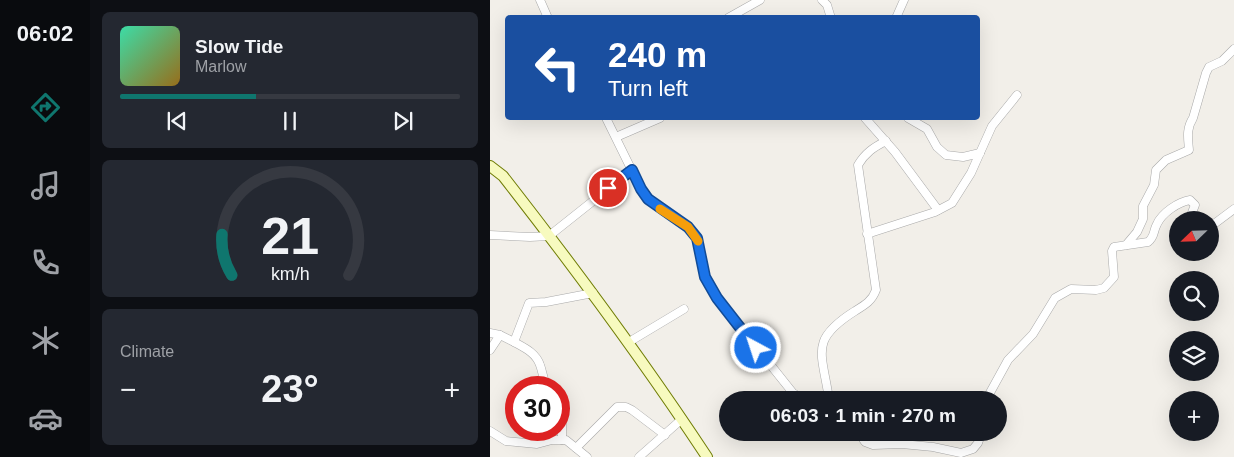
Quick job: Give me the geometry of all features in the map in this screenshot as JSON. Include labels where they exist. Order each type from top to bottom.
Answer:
[{"type":"street","points":[[540,0],[547,15]]},
{"type":"street","points":[[733,15],[760,0]]},
{"type":"street","points":[[822,0],[827,5],[830,15]]},
{"type":"street","points":[[897,15],[904,0]]},
{"type":"street","points":[[1126,245],[1137,232],[1144,219],[1142,206],[1154,185],[1156,170],[1166,160],[1189,150],[1187,132],[1206,73],[1209,68],[1222,61],[1234,50]]},
{"type":"street","points":[[868,234],[938,210],[952,203],[958,197],[972,173],[992,126],[1017,95]]},
{"type":"street","points":[[607,120],[630,172],[641,189],[648,199],[688,227],[697,238],[702,268],[712,291],[744,334],[792,391]]},
{"type":"street","points":[[616,137],[655,120]]},
{"type":"street","points":[[867,120],[886,141],[938,210]]},
{"type":"street","points":[[911,120],[927,129],[937,147],[946,155],[963,157],[980,153]]},
{"type":"street","points":[[829,391],[823,366],[823,341],[836,324],[870,301],[876,290],[858,164],[863,156],[886,141]]},
{"type":"street","points":[[490,166],[503,176],[593,293],[629,342],[707,457]]},
{"type":"street","points":[[490,235],[549,236],[630,172]]},
{"type":"street","points":[[1170,211],[1183,201],[1190,200],[1195,205],[1193,211]]},
{"type":"street","points":[[1219,221],[1234,209]]},
{"type":"street","points":[[991,391],[1008,360],[1033,334],[1055,298],[1071,289],[1096,290],[1108,284],[1114,277],[1112,251],[1114,247],[1148,242],[1152,239],[1158,221],[1169,212]]},
{"type":"street","points":[[514,342],[529,303],[546,302],[593,293]]},
{"type":"street","points":[[629,342],[684,309]]},
{"type":"street","points":[[490,334],[500,335],[532,352],[538,360],[542,376]]},
{"type":"street","points":[[490,350],[500,335]]},
{"type":"street","points":[[576,448],[616,407],[621,406],[632,410],[665,434]]},
{"type":"street","points":[[639,457],[682,419]]},
{"type":"street","points":[[490,431],[505,440]]},
{"type":"street","points":[[506,441],[537,444],[548,441]]},
{"type":"street","points":[[567,441],[587,457]]},
{"type":"street","points":[[864,441],[873,445],[916,446],[961,453],[973,448],[979,441]]},
{"type":"slow traffic","points":[[660,209],[688,227],[698,241]]},
{"type":"route","points":[[608,188],[632,170],[648,199],[688,227],[697,238],[702,268],[712,291],[756,348]]}]
